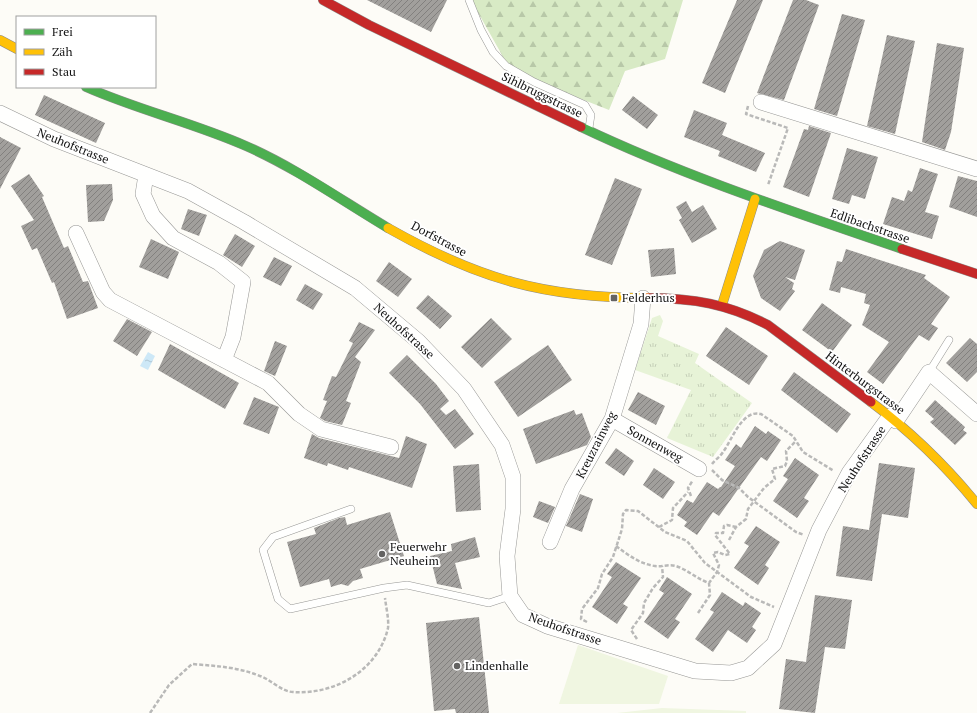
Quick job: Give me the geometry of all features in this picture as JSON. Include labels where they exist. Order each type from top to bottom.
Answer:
[{"type":"street","name":"Sihlbruggstrasse","points":[[324,0],[370,25],[588,130],[755,199]]},
{"type":"street","points":[[0,40],[16,48]]},
{"type":"street","name":"Dorfstrasse","points":[[88,88],[135,107],[252,148],[297,172],[451,262],[495,278],[546,292],[582,296],[698,300],[722,305]]},
{"type":"street","points":[[755,102],[977,169]]},
{"type":"street","name":"Neuhofstrasse","points":[[0,114],[54,139],[188,191],[232,215],[355,288],[418,341],[464,389],[502,444],[513,477],[513,509],[506,556],[510,596],[523,615],[541,623],[695,671],[731,673],[748,668],[774,644],[815,540],[846,478],[929,372]]},
{"type":"street","points":[[146,175],[143,194],[153,216],[173,238],[219,263],[243,282],[233,337],[224,360]]},
{"type":"street","points":[[722,305],[755,199]]},
{"type":"street","name":"Edlibachstrasse","points":[[755,199],[977,274]]},
{"type":"street","points":[[76,233],[103,292],[110,300],[268,383],[299,414],[322,429],[391,447]]},
{"type":"street","name":"Kreuzrainweg","points":[[550,542],[572,489],[612,420],[641,324],[643,298]]},
{"type":"street","name":"Hinterburgstrasse","points":[[722,305],[746,314],[768,325],[893,419],[957,480],[977,504]]},
{"type":"street","points":[[929,372],[977,414]]},
{"type":"street","name":"Sonnenweg","points":[[612,420],[698,474]]},
{"type":"lane","points":[[469,0],[480,30],[493,52],[506,66],[534,82],[585,105],[591,115],[588,130]]},
{"type":"lane","points":[[929,372],[949,340]]},
{"type":"lane","points":[[351,509],[273,537],[263,550],[278,599],[290,609],[384,588],[407,585],[489,603],[510,596]]},
{"type":"path","points":[[755,102],[746,114],[788,128],[769,184],[755,199]]},
{"type":"path","points":[[815,540],[796,532],[755,502],[739,488],[722,480],[709,467],[723,452],[740,425],[751,414],[761,414],[793,436],[803,452],[846,478]]},
{"type":"path","points":[[729,540],[736,527],[746,520],[748,509],[755,502],[764,488],[775,479],[772,469],[784,466],[787,462],[786,450],[796,441]]},
{"type":"path","points":[[659,527],[672,520],[673,508],[688,492],[688,488],[698,474]]},
{"type":"path","points":[[688,492],[691,496]]},
{"type":"path","points":[[593,625],[581,619],[582,610],[598,588],[602,574],[613,557],[622,530],[623,514],[626,510],[638,512],[665,532],[687,541],[705,563],[751,597],[767,605],[787,612]]},
{"type":"path","points":[[698,613],[710,595],[710,583],[717,572],[718,562],[713,553],[718,552],[725,555],[730,554],[715,535],[717,533],[723,533],[725,530],[724,526],[727,525],[736,527]]},
{"type":"path","points":[[616,546],[633,559],[646,565],[672,565],[679,567],[699,580],[710,583]]},
{"type":"path","points":[[639,654],[641,644],[631,630],[643,613],[644,603],[650,593],[663,577],[662,566]]},
{"type":"path","points":[[150,713],[169,685],[192,664],[236,667],[262,676],[291,693],[319,691],[345,682],[364,669],[381,650],[388,627],[384,588]]},
{"type":"green space","points":[[471,0],[683,0],[665,59],[625,71],[609,110],[511,71]]},
{"type":"green space","points":[[660,315],[663,321],[658,336],[699,354],[695,363],[752,403],[713,457],[667,438],[691,390],[635,370],[652,318]]},
{"type":"green space","points":[[578,645],[668,676],[659,704],[559,704]]},
{"type":"green space","points":[[662,708],[746,711],[746,713],[617,713]]},
{"type":"water","points":[[148,352],[155,356],[148,370],[140,366]]},
{"type":"building","points":[[367,0],[447,0],[431,32]]},
{"type":"building","points":[[737,0],[763,0],[725,93],[702,83]]},
{"type":"building","points":[[793,0],[806,0],[819,5],[784,100],[757,93]]},
{"type":"building","points":[[842,14],[865,20],[837,116],[814,109]]},
{"type":"building","points":[[887,35],[915,41],[895,134],[867,126]]},
{"type":"building","points":[[937,43],[964,48],[951,132],[945,150],[922,142]]},
{"type":"building","points":[[44,95],[105,123],[96,143],[35,115]]},
{"type":"building","points":[[633,96],[658,115],[647,129],[622,110]]},
{"type":"building","points":[[694,110],[727,123],[722,135],[765,153],[756,172],[718,156],[720,151],[684,137]]},
{"type":"building","points":[[809,126],[831,133],[809,197],[783,187],[804,129],[808,130]]},
{"type":"building","points":[[0,137],[21,148],[0,189]]},
{"type":"building","points":[[847,148],[878,157],[865,199],[852,195],[849,204],[832,199]]},
{"type":"building","points":[[920,168],[938,174],[925,212],[939,216],[932,239],[883,224],[892,197],[904,201],[908,190],[912,192]]},
{"type":"building","points":[[29,174],[44,196],[42,197],[64,248],[68,246],[83,282],[88,281],[98,308],[67,319],[54,282],[52,283],[37,248],[32,250],[21,226],[34,220],[11,186]]},
{"type":"building","points":[[958,176],[977,181],[977,217],[949,207]]},
{"type":"building","points":[[615,178],[642,189],[612,265],[585,255]]},
{"type":"building","points":[[112,184],[113,200],[104,221],[88,222],[86,185]]},
{"type":"building","points":[[686,201],[692,212],[703,205],[717,229],[692,243],[679,220],[682,218],[676,207]]},
{"type":"building","points":[[188,209],[207,215],[199,236],[181,229]]},
{"type":"building","points":[[235,234],[255,246],[242,267],[223,255]]},
{"type":"building","points":[[151,239],[179,252],[168,279],[139,267]]},
{"type":"building","points":[[780,241],[805,250],[795,280],[785,277],[794,283],[792,289],[795,291],[780,311],[761,298],[753,276],[764,250]]},
{"type":"building","points":[[674,248],[676,274],[651,277],[648,250]]},
{"type":"building","points":[[846,249],[926,275],[924,278],[950,297],[931,324],[938,328],[929,341],[919,335],[883,384],[867,372],[889,342],[862,325],[870,305],[864,303],[866,294],[841,287],[840,293],[829,290],[837,261],[842,262]]},
{"type":"building","points":[[274,257],[292,266],[281,286],[263,277]]},
{"type":"building","points":[[389,262],[412,279],[398,297],[376,281]]},
{"type":"building","points":[[305,284],[323,294],[313,310],[296,300]]},
{"type":"building","points":[[428,295],[452,316],[440,329],[416,308]]},
{"type":"building","points":[[822,303],[852,325],[832,352],[802,330]]},
{"type":"building","points":[[491,318],[512,339],[482,368],[461,347]]},
{"type":"building","points":[[127,319],[152,332],[137,356],[113,341]]},
{"type":"building","points":[[359,322],[375,330],[355,357],[361,362],[346,401],[351,403],[342,425],[325,421],[320,418],[327,401],[323,400],[332,376],[336,377],[353,343],[349,341]]},
{"type":"building","points":[[726,327],[768,356],[749,385],[706,356]]},
{"type":"building","points":[[970,338],[977,344],[977,372],[967,382],[946,363]]},
{"type":"building","points":[[275,341],[287,346],[275,376],[264,371]]},
{"type":"building","points":[[170,344],[239,383],[225,409],[158,370]]},
{"type":"building","points":[[548,345],[572,380],[518,417],[494,382]]},
{"type":"building","points":[[407,355],[436,384],[449,401],[440,409],[446,415],[455,409],[474,434],[455,449],[420,404],[389,373]]},
{"type":"building","points":[[794,372],[851,414],[837,433],[781,390]]},
{"type":"building","points":[[638,392],[665,406],[656,425],[628,410]]},
{"type":"building","points":[[254,397],[279,407],[269,434],[243,424]]},
{"type":"building","points":[[935,400],[965,427],[963,430],[967,433],[955,445],[930,422],[934,419],[925,411]]},
{"type":"building","points":[[574,410],[576,415],[582,413],[591,437],[587,445],[536,464],[523,429]]},
{"type":"building","points":[[755,426],[766,434],[768,431],[781,440],[767,461],[761,457],[719,516],[713,512],[697,535],[684,526],[687,522],[677,515],[687,500],[693,503],[707,482],[718,489],[721,487],[735,466],[725,460],[736,444],[741,448]]},
{"type":"building","points":[[312,434],[319,438],[399,458],[406,436],[427,444],[412,488],[349,467],[348,470],[328,463],[327,466],[304,458]]},
{"type":"building","points":[[616,448],[634,461],[624,476],[605,463]]},
{"type":"building","points":[[795,458],[819,475],[804,498],[809,501],[797,518],[773,501],[788,479],[783,476]]},
{"type":"building","points":[[879,463],[915,468],[908,518],[882,514],[872,581],[836,576],[843,526],[869,530]]},
{"type":"building","points":[[479,464],[481,510],[456,512],[453,466]]},
{"type":"building","points":[[654,468],[675,482],[663,499],[643,485]]},
{"type":"building","points":[[580,494],[593,499],[582,532],[566,526]]},
{"type":"building","points":[[539,501],[555,507],[548,523],[533,517]]},
{"type":"building","points":[[390,512],[404,556],[360,569],[363,578],[353,581],[348,586],[341,584],[331,587],[329,579],[300,587],[287,542],[316,534],[314,528],[339,518],[345,517],[347,525]]},
{"type":"building","points":[[756,526],[780,542],[765,565],[769,568],[758,585],[734,568],[749,546],[744,543]]},
{"type":"building","points":[[475,537],[480,557],[455,563],[462,589],[437,584],[430,556],[452,551],[451,544]]},
{"type":"building","points":[[616,562],[641,578],[623,604],[628,607],[617,624],[592,607],[612,577],[607,574]]},
{"type":"building","points":[[667,577],[692,594],[675,619],[680,622],[668,639],[644,622],[664,593],[659,590]]},
{"type":"building","points":[[722,592],[743,606],[745,602],[761,613],[752,627],[756,630],[747,643],[728,630],[713,652],[695,639],[714,612],[710,610]]},
{"type":"building","points":[[815,595],[852,600],[845,649],[825,647],[815,713],[779,709],[786,659],[806,662]]},
{"type":"building","name":"Lindenhalle","points":[[479,617],[489,713],[456,713],[455,709],[434,711],[426,623]]},
{"type":"traffic: fast","points":[[88,88],[246,146],[301,174],[388,228]]},
{"type":"traffic: fast","points":[[581,127],[659,162],[780,207],[902,249]]},
{"type":"traffic: slow","points":[[0,40],[16,48]]},
{"type":"traffic: slow","points":[[722,305],[755,199]]},
{"type":"traffic: slow","points":[[388,228],[421,246],[482,273],[513,282],[576,294],[648,298]]},
{"type":"traffic: slow","points":[[871,402],[900,425],[927,450],[953,476],[977,504]]},
{"type":"traffic: jam","points":[[323,0],[369,25],[581,127]]},
{"type":"traffic: jam","points":[[902,249],[977,274]]},
{"type":"traffic: jam","points":[[648,298],[695,301],[724,307],[753,318],[768,325],[871,402]]},
{"type":"place","name":"Felderhus","points":[[614,298]]},
{"type":"place","name":"Feuerwehr Neuheim","points":[[382,554]]},
{"type":"place","name":"Lindenhalle","points":[[457,666]]}]
